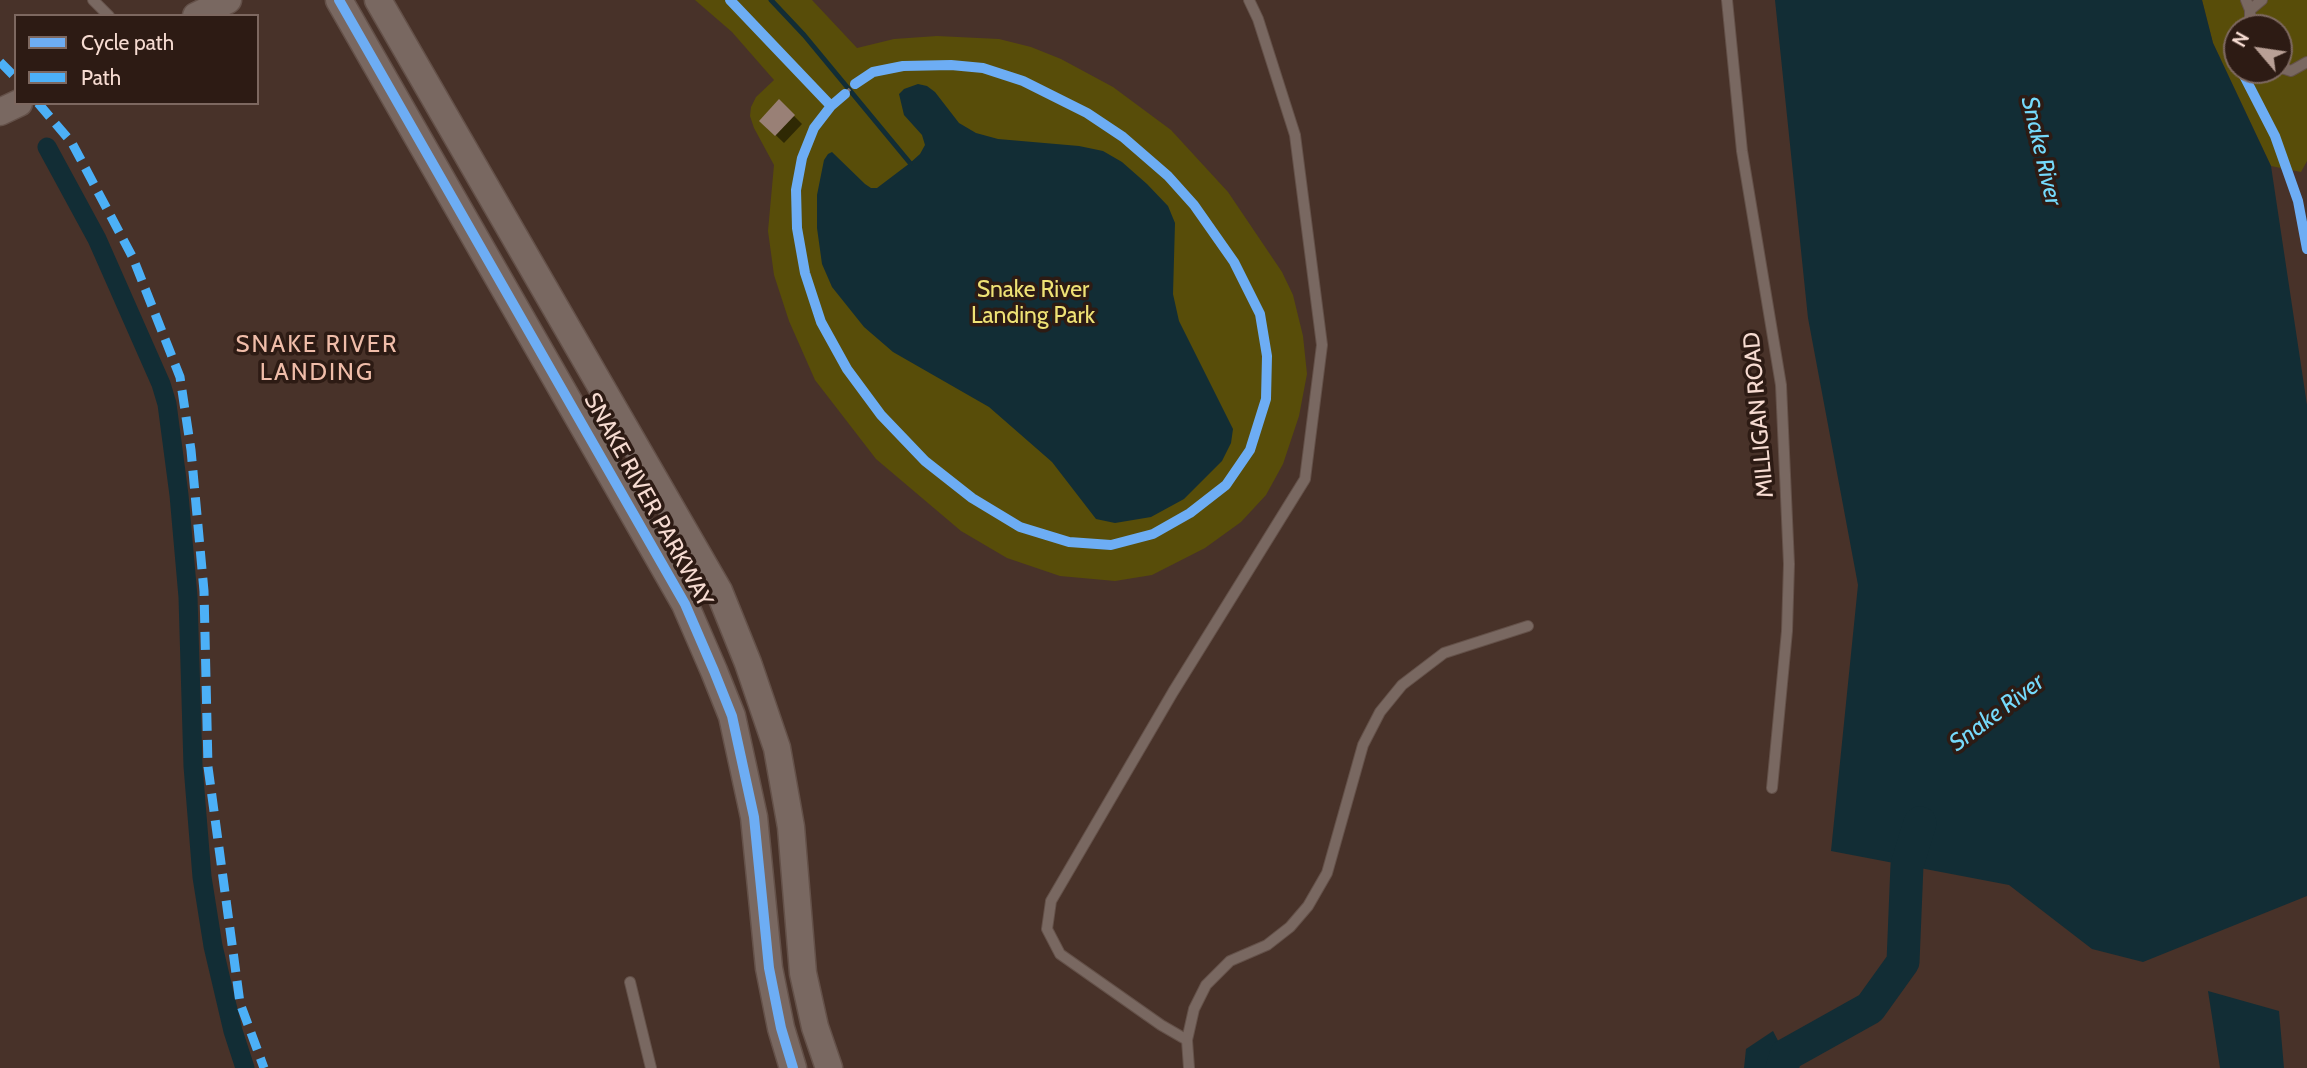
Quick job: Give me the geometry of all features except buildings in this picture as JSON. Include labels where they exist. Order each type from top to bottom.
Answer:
[{"type":"street","points":[[200,14],[228,0]]},
{"type":"street","name":"SNAKE RIVER PARKWAY","points":[[339,0],[685,604],[714,671],[732,716],[754,817],[769,968],[780,1028],[793,1068]]},
{"type":"street","name":"SNAKE RIVER PARKWAY","points":[[378,0],[719,592],[748,663],[776,748],[791,827],[803,974],[815,1027],[829,1068]]},
{"type":"lane","points":[[93,0],[107,14]]},
{"type":"lane","points":[[1187,1040],[1161,1025],[1060,954],[1047,929],[1051,901],[1173,692],[1305,479],[1322,345],[1295,135],[1258,19],[1249,0]]},
{"type":"lane","name":"MILLIGAN ROAD","points":[[1727,0],[1742,151],[1781,385],[1789,564],[1787,631],[1772,788]]},
{"type":"lane","points":[[2248,5],[2262,0]]},
{"type":"lane","points":[[1189,1068],[1187,1040],[1194,1009],[1206,985],[1230,961],[1267,945],[1290,927],[1308,906],[1327,873],[1363,745],[1380,712],[1402,685],[1444,653],[1528,626]]},
{"type":"lane","points":[[630,982],[651,1068]]},
{"type":"path","points":[[841,97],[860,81]]},
{"type":"green space","name":"Snake River Landing Park","points":[[695,0],[812,0],[857,48],[894,39],[937,36],[999,39],[1031,47],[1061,59],[1113,87],[1171,130],[1228,192],[1282,272],[1293,295],[1303,336],[1307,374],[1299,416],[1283,464],[1266,495],[1241,522],[1205,548],[1152,575],[1115,581],[1060,576],[1007,558],[961,531],[876,459],[815,380],[789,321],[774,275],[768,231],[774,165],[750,116],[756,97],[774,80],[732,32]]},
{"type":"green space","points":[[2202,0],[2307,0],[2307,161],[2301,172],[2271,166],[2232,84],[2293,84],[2293,14],[2223,14],[2223,64],[2213,43]]},
{"type":"water","points":[[1775,0],[2202,0],[2213,43],[2223,64],[2223,84],[2232,84],[2271,166],[2307,405],[2307,896],[2143,962],[2092,949],[2009,885],[1831,851],[1858,585],[1808,318]]},
{"type":"water","points":[[918,84],[935,92],[959,123],[976,133],[998,139],[1079,146],[1103,151],[1122,162],[1168,206],[1175,223],[1173,294],[1179,321],[1233,429],[1231,443],[1222,461],[1184,499],[1151,517],[1115,523],[1096,519],[1052,462],[989,407],[893,352],[864,327],[832,287],[822,264],[817,228],[817,195],[824,160],[832,152],[871,188],[877,188],[910,163],[925,145],[922,135],[904,115],[899,94]]},
{"type":"water","points":[[2208,991],[2279,1011],[2284,1068],[2220,1068]]},
{"type":"water","points":[[1773,1031],[1792,1068],[1744,1068],[1746,1049]]},
{"type":"waterway","points":[[771,0],[804,35],[910,163]]},
{"type":"waterway","points":[[47,147],[97,239],[161,384],[167,404],[188,597],[193,766],[202,877],[213,946],[233,1031],[245,1068]]},
{"type":"waterway","name":"Snake River","points":[[1782,1068],[1786,1055],[1870,1008],[1903,962],[1907,865],[1920,823]]},
{"type":"marked path","points":[[0,62],[14,76]]},
{"type":"marked path","points":[[40,105],[72,143],[133,258],[180,377],[191,450],[204,591],[208,767],[240,1003],[264,1068]]},
{"type":"cycle path","points":[[339,0],[685,604],[714,671],[732,716],[754,817],[769,968],[781,1028],[793,1068]]},
{"type":"cycle path","points":[[730,0],[831,106]]},
{"type":"cycle path","points":[[845,94],[831,106],[814,128],[802,158],[796,190],[797,228],[805,273],[821,322],[847,369],[881,415],[925,461],[972,498],[1020,527],[1069,542],[1111,545],[1153,534],[1190,513],[1226,485],[1250,450],[1266,399],[1267,356],[1260,314],[1234,262],[1194,205],[1168,176],[1123,137],[1087,113],[1023,81],[983,68],[951,65],[903,66],[873,72],[855,84]]},
{"type":"cycle path","points":[[2248,84],[2275,136],[2298,201],[2307,249]]},
{"type":"district","name":"SNAKE RIVER LANDING","points":[[317,359]]}]
